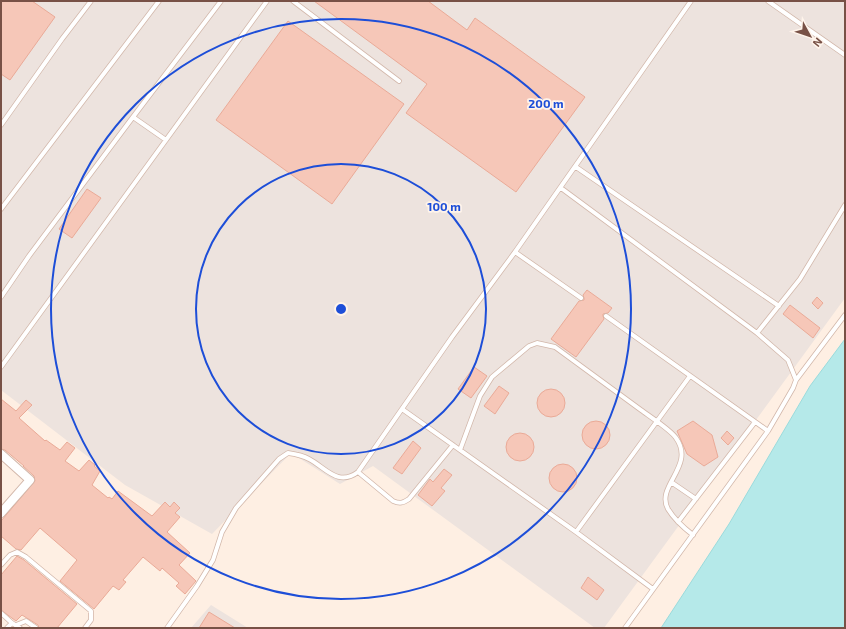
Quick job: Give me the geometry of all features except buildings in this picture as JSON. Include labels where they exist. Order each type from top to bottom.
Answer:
[{"type":"street","points":[[1,454],[30,480],[1,513]]},
{"type":"lane","points":[[1,125],[91,1]]},
{"type":"lane","points":[[1,210],[159,1]]},
{"type":"lane","points":[[1,297],[29,256],[221,1]]},
{"type":"lane","points":[[1,367],[267,1]]},
{"type":"lane","points":[[293,1],[400,81]]},
{"type":"lane","points":[[167,628],[198,586],[213,560],[222,532],[236,508],[279,459],[288,453],[297,454],[309,459],[339,478],[350,477],[358,472],[452,338],[576,167],[691,1]]},
{"type":"lane","points":[[768,1],[845,55]]},
{"type":"lane","points":[[133,117],[166,140]]},
{"type":"lane","points":[[576,167],[779,306]]},
{"type":"lane","points":[[561,188],[757,333],[788,360],[796,380]]},
{"type":"lane","points":[[757,333],[800,279],[845,205]]},
{"type":"lane","points":[[515,252],[581,298]]},
{"type":"lane","points":[[625,628],[768,431],[793,388],[796,380],[845,314]]},
{"type":"lane","points":[[606,316],[768,431]]},
{"type":"lane","points":[[460,450],[480,396],[492,377],[529,346],[537,343],[555,347],[657,422],[676,438],[682,452],[682,460],[665,498],[667,508],[678,522],[693,535]]},
{"type":"lane","points":[[576,532],[690,376]]},
{"type":"lane","points":[[402,409],[576,532],[652,589]]},
{"type":"lane","points":[[678,522],[754,422]]},
{"type":"lane","points":[[358,472],[393,501],[400,504],[404,503],[409,499],[453,445]]},
{"type":"lane","points":[[671,482],[696,499]]},
{"type":"lane","points":[[1,565],[17,552],[26,557],[91,611],[90,620],[84,628]]},
{"type":"lane","points":[[1,613],[20,628]]},
{"type":"lane","points":[[7,628],[14,624],[26,621],[36,628]]},
{"type":"shaded area","points":[[1,1],[845,1],[845,298],[604,628],[595,628],[373,466],[340,484],[291,453],[212,534],[125,485],[1,390]]},
{"type":"shaded area","points":[[211,605],[248,628],[191,628]]},
{"type":"water","points":[[845,339],[845,628],[661,628],[729,524],[810,386]]}]
